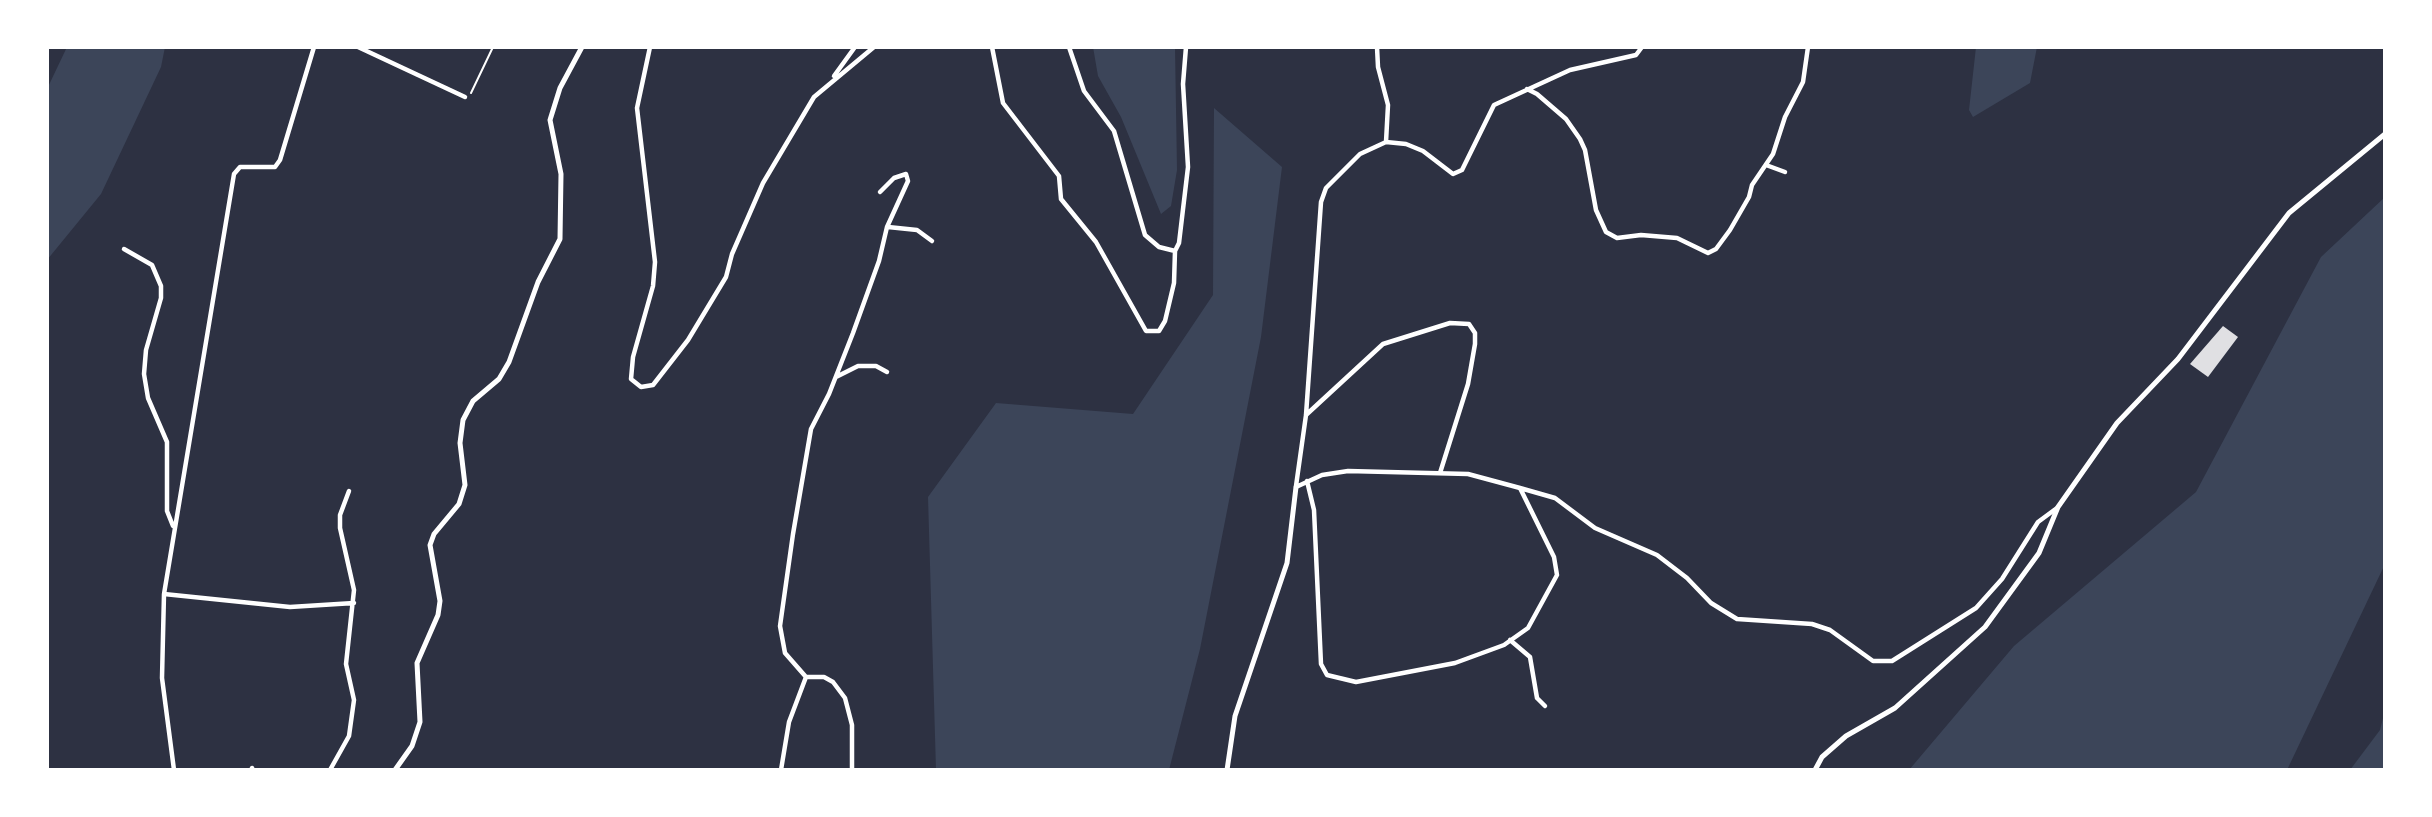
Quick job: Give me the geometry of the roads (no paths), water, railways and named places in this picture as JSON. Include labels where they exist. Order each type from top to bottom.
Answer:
[{"type":"street","points":[[174,770],[162,678],[164,594],[234,174],[240,167],[275,167],[280,160],[314,47]]},
{"type":"street","points":[[358,47],[465,97]]},
{"type":"street","points":[[395,770],[412,746],[420,722],[416,663],[438,615],[440,601],[430,545],[434,534],[459,504],[465,485],[460,443],[463,420],[473,401],[499,379],[509,362],[538,282],[560,239],[562,186],[551,120],[560,88],[582,47]]},
{"type":"street","points":[[650,47],[637,108],[655,262],[653,286],[633,357],[631,379],[641,387],[653,385],[688,340],[726,277],[741,230],[775,160],[814,97],[832,79],[874,47]]},
{"type":"street","points":[[832,79],[855,47]]},
{"type":"street","points":[[992,47],[1003,103],[1059,176],[1061,199],[1096,242],[1146,331],[1159,331],[1166,321],[1174,283],[1175,251],[1179,243],[1188,167],[1183,85],[1186,47]]},
{"type":"street","points":[[1069,47],[1084,91],[1114,131],[1145,236],[1159,247],[1175,251]]},
{"type":"street","points":[[1377,47],[1378,67],[1388,105],[1386,142]]},
{"type":"street","points":[[1227,770],[1235,716],[1287,563],[1306,415],[1323,195],[1326,188],[1360,154],[1386,142],[1406,144],[1423,151],[1453,174],[1462,170],[1493,105],[1570,70],[1636,55],[1642,47]]},
{"type":"street","points":[[1526,89],[1548,102],[1574,129],[1585,150],[1600,222],[1606,232],[1617,239],[1666,237],[1689,243],[1708,253],[1716,249],[1766,165],[1803,82],[1808,47]]},
{"type":"street","points":[[1815,770],[1822,757],[1846,736],[1895,708],[1985,627],[2039,554],[2058,507],[2117,423],[2178,359],[2289,213],[2385,134]]},
{"type":"street","points":[[1766,165],[1785,172]]},
{"type":"street","points":[[852,770],[852,725],[845,698],[832,681],[824,677],[806,677],[788,658],[780,626],[811,429],[836,377],[879,261],[887,227],[908,180],[906,174],[894,178],[880,192]]},
{"type":"street","points":[[887,227],[917,230],[932,240]]},
{"type":"street","points":[[124,249],[152,265],[161,286],[161,298],[146,350],[144,374],[148,398],[167,442],[167,511],[174,528]]},
{"type":"street","points":[[1306,415],[1383,344],[1450,323],[1469,324],[1475,333],[1475,344],[1468,384],[1440,473]]},
{"type":"street","points":[[836,377],[858,366],[876,366],[887,372]]},
{"type":"street","points":[[1296,487],[1322,475],[1348,471],[1468,474],[1555,498],[1595,528],[1657,555],[1687,578],[1711,603],[1737,618],[1821,627],[1874,661],[1892,661],[1976,608],[2002,579],[2038,522],[2058,507]]},
{"type":"street","points":[[1307,481],[1314,510],[1321,664],[1327,675],[1356,682],[1426,670],[1474,656],[1510,640],[1528,628],[1557,575],[1554,557],[1520,488]]},
{"type":"street","points":[[330,770],[344,747],[354,700],[346,664],[354,603],[352,577],[340,528],[340,515],[349,491]]},
{"type":"street","points":[[164,594],[290,607],[354,603]]},
{"type":"street","points":[[1510,640],[1530,657],[1537,698],[1545,706]]},
{"type":"street","points":[[781,770],[789,722],[806,677]]}]
